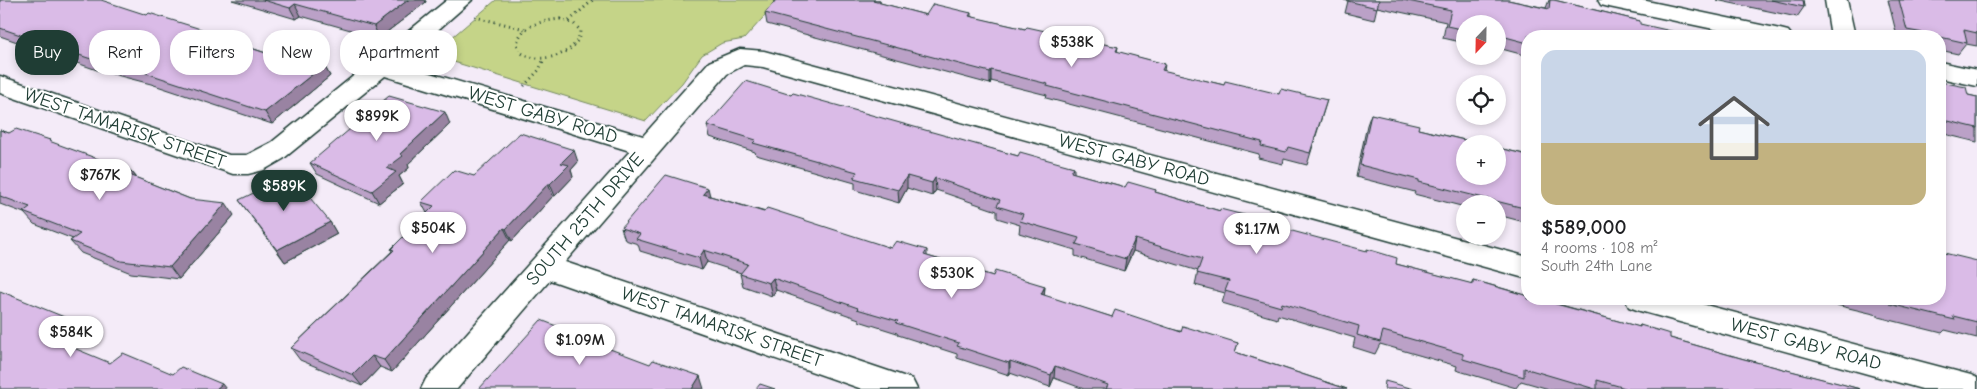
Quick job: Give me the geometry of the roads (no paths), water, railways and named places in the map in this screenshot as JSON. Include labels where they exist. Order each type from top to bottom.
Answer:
[{"type":"street","points":[[1609,0],[1752,30]]},
{"type":"street","points":[[1836,0],[1841,30]]},
{"type":"street","points":[[424,30],[455,4]]},
{"type":"street","name":"WEST GABY ROAD","points":[[740,57],[764,59],[1521,266]]},
{"type":"street","name":"SOUTH 25TH DRIVE","points":[[437,389],[718,68],[740,57]]},
{"type":"street","points":[[1946,71],[1977,78]]},
{"type":"street","name":"WEST TAMARISK STREET","points":[[0,84],[236,167],[250,165],[281,148],[369,75]]},
{"type":"street","name":"WEST GABY ROAD","points":[[410,75],[648,147]]},
{"type":"street","name":"WEST TAMARISK STREET","points":[[544,266],[901,389]]},
{"type":"street","name":"WEST GABY ROAD","points":[[1662,305],[1971,389]]}]
